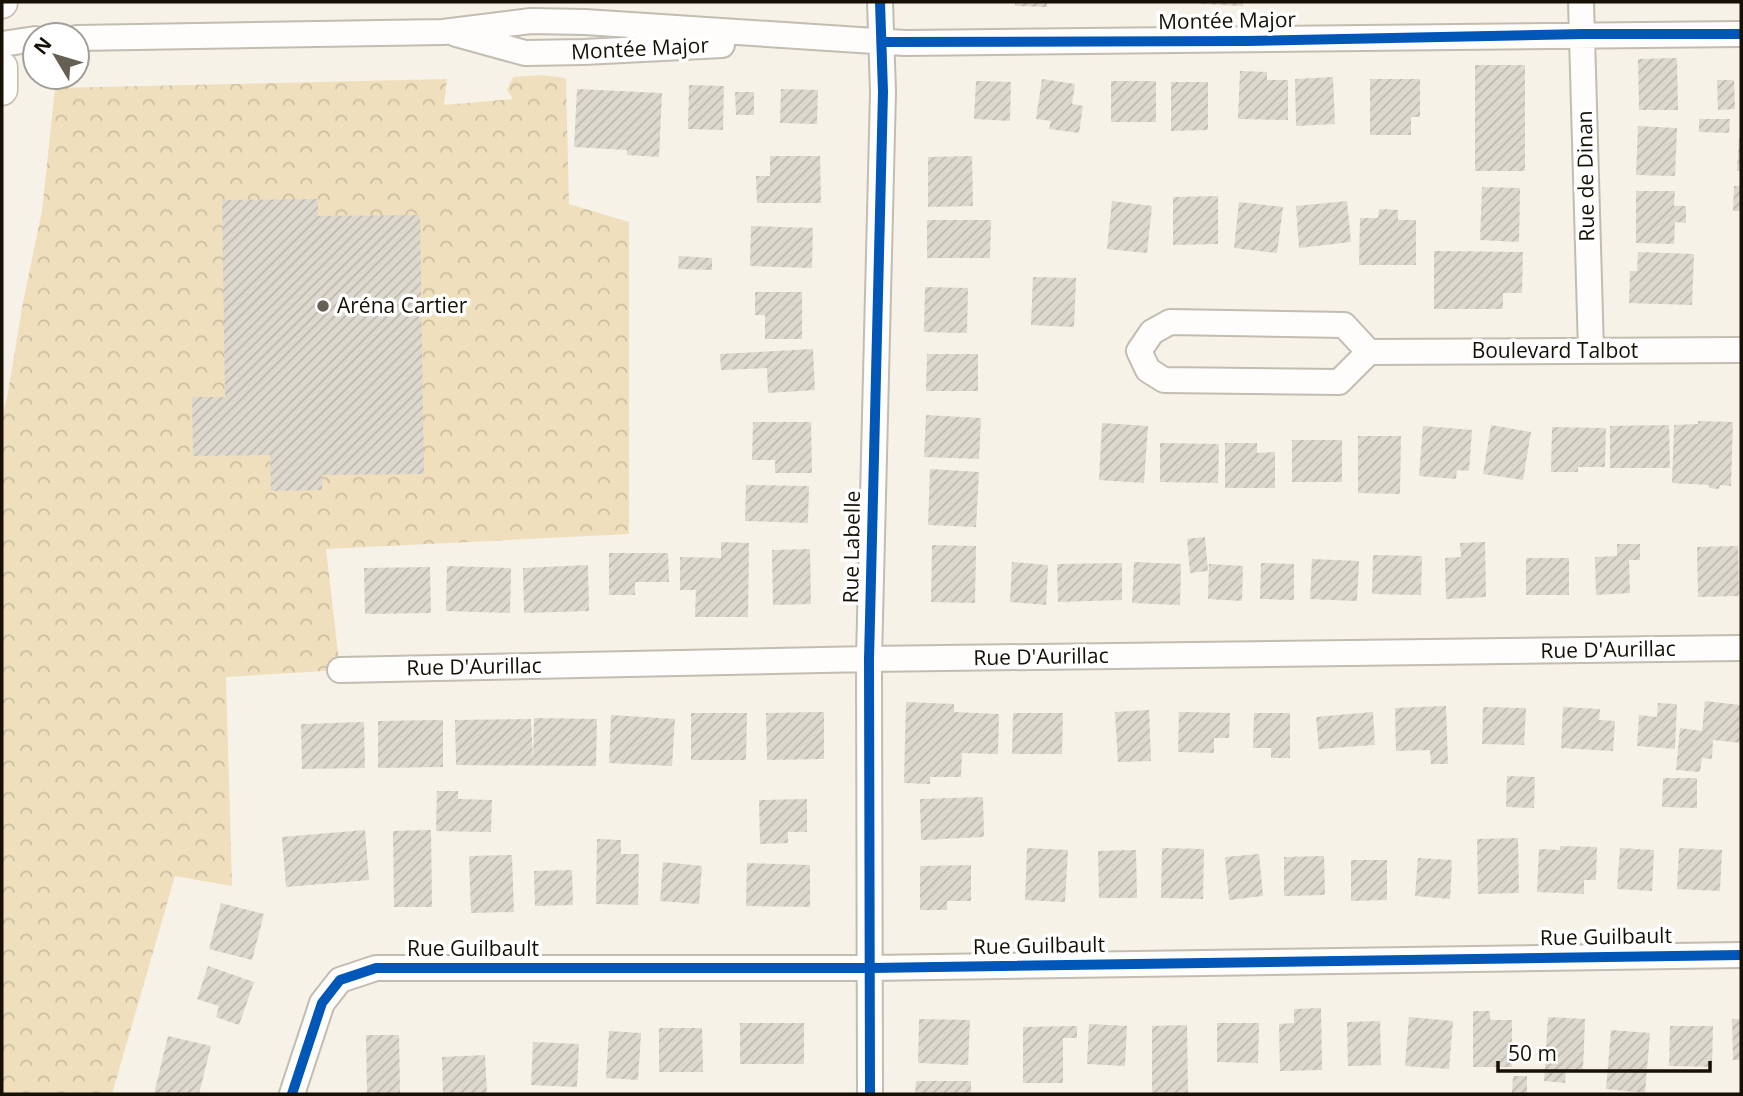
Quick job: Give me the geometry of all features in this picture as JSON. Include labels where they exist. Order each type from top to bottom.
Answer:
[{"type":"street","name":"Rue Labelle","points":[[870,1094],[869,659],[883,92],[880,2]]},
{"type":"street","name":"Rue de Dinan","points":[[1581,2],[1591,351]]},
{"type":"street","name":"Montée Major","points":[[91,38],[448,32],[531,21],[585,22],[882,42],[1233,41],[1583,34],[1741,34]]},
{"type":"street","points":[[2,44],[21,41]]},
{"type":"street","points":[[2,67],[2,90]]},
{"type":"street","points":[[1170,322],[1344,325],[1369,352],[1339,382],[1164,380],[1148,370],[1139,351],[1152,331],[1170,322]]},
{"type":"street","name":"Boulevard Talbot","points":[[1369,352],[1741,350]]},
{"type":"street","name":"Rue D'Aurillac","points":[[340,670],[869,659],[1741,648]]},
{"type":"street","name":"Rue Guilbault","points":[[292,1094],[322,1003],[340,979],[376,968],[871,968],[1741,955]]},
{"type":"green space","points":[[542,75],[566,78],[569,204],[629,222],[629,534],[326,549],[340,670],[226,677],[232,886],[175,876],[112,1094],[2,1094],[2,415],[42,211],[55,91],[91,91],[91,87],[447,79],[444,105],[513,99],[507,90],[513,77]]},
{"type":"building","points":[[1015,2],[1047,2],[1047,7],[1015,6]]},
{"type":"building","points":[[1243,2],[1243,6],[1199,4]]},
{"type":"building","points":[[1677,58],[1678,110],[1639,110],[1638,59]]},
{"type":"building","points":[[1475,65],[1525,65],[1525,171],[1475,171]]},
{"type":"building","points":[[1240,71],[1267,72],[1267,80],[1288,80],[1288,120],[1238,119]]},
{"type":"building","points":[[1333,77],[1335,124],[1296,126],[1295,79]]},
{"type":"building","points":[[1042,79],[1075,84],[1072,104],[1083,106],[1079,133],[1049,129],[1051,121],[1036,119]]},
{"type":"building","points":[[1370,79],[1420,79],[1420,117],[1411,117],[1411,135],[1370,135]]},
{"type":"building","points":[[1717,80],[1734,80],[1735,109],[1718,110]]},
{"type":"building","points":[[976,81],[1011,82],[1010,121],[974,119]]},
{"type":"building","points":[[1111,81],[1156,81],[1156,122],[1111,122]]},
{"type":"building","points":[[1171,82],[1208,82],[1208,130],[1171,131]]},
{"type":"building","points":[[689,85],[724,86],[723,130],[688,129]]},
{"type":"building","points":[[577,89],[662,93],[659,157],[627,155],[627,150],[574,147]]},
{"type":"building","points":[[781,89],[818,90],[817,124],[780,123]]},
{"type":"building","points":[[735,92],[754,92],[754,115],[736,115]]},
{"type":"building","points":[[1699,119],[1730,119],[1729,133],[1699,132]]},
{"type":"building","points":[[1638,126],[1677,128],[1675,176],[1636,175]]},
{"type":"building","points":[[1739,139],[1741,171],[1737,171]]},
{"type":"building","points":[[770,156],[820,156],[821,203],[757,203],[756,176],[770,176]]},
{"type":"building","points":[[972,156],[973,206],[928,207],[928,157]]},
{"type":"building","points":[[1734,186],[1741,186],[1741,211],[1733,211]]},
{"type":"building","points":[[1482,187],[1520,188],[1519,242],[1480,240]]},
{"type":"building","points":[[1636,191],[1675,191],[1674,206],[1686,206],[1686,223],[1675,222],[1674,244],[1636,243]]},
{"type":"building","points":[[1218,196],[1218,244],[1173,245],[1173,197]]},
{"type":"building","name":"Aréna Cartier","points":[[318,199],[318,216],[420,215],[424,474],[322,475],[322,490],[271,491],[270,455],[193,456],[192,397],[225,397],[222,200]]},
{"type":"building","points":[[1112,201],[1152,206],[1147,253],[1107,249]]},
{"type":"building","points":[[1347,201],[1351,242],[1299,248],[1296,206]]},
{"type":"building","points":[[1239,202],[1283,207],[1277,253],[1234,248]]},
{"type":"building","points":[[1379,209],[1398,210],[1398,220],[1416,220],[1416,265],[1359,265],[1360,218],[1378,218]]},
{"type":"building","points":[[927,220],[991,220],[990,258],[927,258]]},
{"type":"building","points":[[751,226],[813,228],[812,268],[750,266]]},
{"type":"building","points":[[1434,251],[1523,252],[1522,293],[1503,293],[1503,309],[1434,309]]},
{"type":"building","points":[[1638,252],[1694,254],[1692,305],[1629,303],[1630,271],[1637,271]]},
{"type":"building","points":[[679,256],[712,258],[712,270],[678,269]]},
{"type":"building","points":[[1033,277],[1076,278],[1074,327],[1031,325]]},
{"type":"building","points":[[925,287],[968,288],[967,333],[924,332]]},
{"type":"building","points":[[755,292],[802,292],[802,339],[765,339],[765,315],[755,315]]},
{"type":"building","points":[[813,349],[815,390],[768,393],[767,368],[721,370],[720,354]]},
{"type":"building","points":[[927,354],[978,354],[978,391],[926,391]]},
{"type":"building","points":[[926,415],[981,418],[979,459],[924,457]]},
{"type":"building","points":[[1698,421],[1733,422],[1731,486],[1720,485],[1719,489],[1709,488],[1709,485],[1672,483],[1674,425],[1698,424]]},
{"type":"building","points":[[753,422],[811,422],[812,473],[775,473],[775,460],[752,460]]},
{"type":"building","points":[[1102,423],[1148,426],[1144,483],[1099,480]]},
{"type":"building","points":[[1491,425],[1531,432],[1523,480],[1483,474]]},
{"type":"building","points":[[1669,425],[1670,468],[1610,468],[1610,426]]},
{"type":"building","points":[[1423,426],[1472,430],[1469,471],[1457,470],[1456,479],[1419,476]]},
{"type":"building","points":[[1552,427],[1606,428],[1605,467],[1578,467],[1578,472],[1551,472]]},
{"type":"building","points":[[1358,436],[1401,436],[1400,494],[1358,493]]},
{"type":"building","points":[[1292,440],[1342,440],[1342,482],[1292,482]]},
{"type":"building","points":[[1160,443],[1219,444],[1218,483],[1160,482]]},
{"type":"building","points":[[1225,443],[1257,443],[1257,453],[1275,452],[1275,488],[1225,488]]},
{"type":"building","points":[[930,469],[979,472],[976,527],[928,525]]},
{"type":"building","points":[[746,485],[809,486],[808,523],[745,521]]},
{"type":"building","points":[[1205,537],[1208,571],[1190,573],[1187,539]]},
{"type":"building","points":[[721,542],[749,543],[748,617],[695,617],[696,590],[680,590],[680,557],[721,558]]},
{"type":"building","points":[[1485,542],[1486,597],[1446,599],[1445,558],[1461,557],[1460,543]]},
{"type":"building","points":[[1617,544],[1640,544],[1640,560],[1629,560],[1630,593],[1596,595],[1595,557],[1617,556]]},
{"type":"building","points":[[932,545],[976,546],[975,603],[931,602]]},
{"type":"building","points":[[1738,546],[1739,596],[1698,597],[1697,547]]},
{"type":"building","points":[[810,549],[811,604],[773,605],[772,550]]},
{"type":"building","points":[[609,553],[668,553],[669,582],[635,582],[635,595],[609,595]]},
{"type":"building","points":[[1373,555],[1422,556],[1421,595],[1372,594]]},
{"type":"building","points":[[1526,558],[1569,558],[1569,595],[1526,595]]},
{"type":"building","points":[[1312,559],[1359,561],[1357,601],[1310,599]]},
{"type":"building","points":[[1012,562],[1048,565],[1046,605],[1010,602]]},
{"type":"building","points":[[1134,562],[1181,564],[1180,605],[1132,603]]},
{"type":"building","points":[[1122,563],[1122,600],[1058,602],[1057,564]]},
{"type":"building","points":[[1261,563],[1294,564],[1294,600],[1260,599]]},
{"type":"building","points":[[1209,564],[1243,566],[1242,601],[1208,599]]},
{"type":"building","points":[[588,565],[589,611],[524,613],[523,568]]},
{"type":"building","points":[[447,566],[511,568],[510,613],[446,611]]},
{"type":"building","points":[[430,567],[431,613],[365,614],[364,568]]},
{"type":"building","points":[[1705,701],[1741,705],[1741,743],[1713,740],[1712,759],[1702,758],[1700,772],[1676,770],[1680,728],[1702,731]]},
{"type":"building","points":[[906,702],[954,704],[954,712],[999,714],[998,754],[962,753],[961,777],[930,777],[930,784],[904,783]]},
{"type":"building","points":[[1658,703],[1677,704],[1675,749],[1637,746],[1639,715],[1657,717]]},
{"type":"building","points":[[1446,706],[1448,764],[1431,764],[1430,750],[1396,751],[1395,708]]},
{"type":"building","points":[[1483,707],[1526,708],[1524,745],[1482,744]]},
{"type":"building","points":[[1563,707],[1600,709],[1599,720],[1615,721],[1613,751],[1561,748]]},
{"type":"building","points":[[1149,710],[1151,761],[1118,762],[1115,712]]},
{"type":"building","points":[[824,712],[824,759],[767,760],[766,713]]},
{"type":"building","points":[[1179,712],[1230,713],[1229,738],[1214,738],[1214,753],[1178,752]]},
{"type":"building","points":[[1373,712],[1375,745],[1319,749],[1316,717]]},
{"type":"building","points":[[691,713],[747,713],[746,760],[691,760]]},
{"type":"building","points":[[1013,713],[1063,713],[1062,754],[1012,754]]},
{"type":"building","points":[[1254,713],[1290,713],[1290,758],[1271,758],[1271,748],[1253,748]]},
{"type":"building","points":[[611,715],[675,719],[672,766],[609,763]]},
{"type":"building","points":[[534,718],[597,719],[596,766],[456,765],[455,720],[531,719],[533,762]]},
{"type":"building","points":[[443,720],[443,767],[378,768],[378,721]]},
{"type":"building","points":[[364,722],[365,768],[302,769],[301,724]]},
{"type":"building","points":[[1507,776],[1535,777],[1534,808],[1506,807]]},
{"type":"building","points":[[1663,778],[1697,778],[1697,808],[1662,807]]},
{"type":"building","points":[[437,791],[458,791],[458,799],[492,800],[491,832],[436,831]]},
{"type":"building","points":[[983,797],[984,837],[921,840],[920,799]]},
{"type":"building","points":[[807,799],[807,832],[788,832],[788,843],[760,844],[759,800]]},
{"type":"building","points":[[365,830],[369,880],[286,887],[282,837]]},
{"type":"building","points":[[431,830],[432,907],[394,907],[393,831]]},
{"type":"building","points":[[1518,838],[1519,893],[1478,894],[1477,839]]},
{"type":"building","points":[[597,839],[621,840],[621,854],[639,854],[638,905],[596,904]]},
{"type":"building","points":[[1560,846],[1597,847],[1596,880],[1584,880],[1584,894],[1537,892],[1539,849],[1560,850]]},
{"type":"building","points":[[1027,848],[1068,850],[1065,902],[1025,900]]},
{"type":"building","points":[[1162,848],[1204,849],[1203,899],[1161,898]]},
{"type":"building","points":[[1620,848],[1654,850],[1652,891],[1617,889]]},
{"type":"building","points":[[1679,848],[1722,850],[1720,891],[1677,889]]},
{"type":"building","points":[[1136,850],[1137,898],[1099,898],[1098,851]]},
{"type":"building","points":[[1259,854],[1263,896],[1229,900],[1225,857]]},
{"type":"building","points":[[512,855],[514,912],[471,913],[469,856]]},
{"type":"building","points":[[1324,856],[1325,895],[1284,896],[1284,857]]},
{"type":"building","points":[[1418,858],[1452,860],[1450,899],[1415,896]]},
{"type":"building","points":[[1351,860],[1387,860],[1387,900],[1351,901]]},
{"type":"building","points":[[663,862],[702,866],[699,904],[660,901]]},
{"type":"building","points":[[747,863],[810,865],[810,907],[746,906]]},
{"type":"building","points":[[971,865],[971,901],[947,901],[947,910],[920,910],[920,866]]},
{"type":"building","points":[[572,870],[573,905],[535,906],[534,871]]},
{"type":"building","points":[[221,903],[264,914],[252,960],[209,949]]},
{"type":"building","points":[[208,966],[254,982],[239,1025],[216,1017],[219,1006],[197,999]]},
{"type":"building","points":[[1321,1008],[1322,1070],[1280,1071],[1279,1024],[1294,1023],[1294,1009]]},
{"type":"building","points":[[1473,1011],[1490,1011],[1490,1020],[1512,1020],[1512,1067],[1473,1067]]},
{"type":"building","points":[[1409,1017],[1453,1021],[1449,1069],[1405,1066]]},
{"type":"building","points":[[1548,1017],[1585,1019],[1583,1071],[1566,1070],[1565,1083],[1544,1081]]},
{"type":"building","points":[[919,1019],[970,1020],[968,1065],[918,1063]]},
{"type":"building","points":[[1732,1019],[1741,1019],[1741,1060],[1733,1060]]},
{"type":"building","points":[[1380,1021],[1381,1065],[1348,1066],[1347,1022]]},
{"type":"building","points":[[740,1023],[804,1023],[804,1064],[740,1064]]},
{"type":"building","points":[[1217,1023],[1259,1023],[1258,1063],[1217,1062]]},
{"type":"building","points":[[1089,1024],[1127,1026],[1125,1066],[1087,1064]]},
{"type":"building","points":[[1187,1025],[1188,1094],[1152,1094],[1152,1026]]},
{"type":"building","points":[[1077,1026],[1077,1038],[1063,1038],[1063,1083],[1023,1083],[1023,1027]]},
{"type":"building","points":[[1670,1026],[1713,1026],[1712,1067],[1669,1066]]},
{"type":"building","points":[[659,1028],[702,1028],[703,1072],[659,1072]]},
{"type":"building","points":[[1611,1030],[1650,1033],[1645,1093],[1606,1089]]},
{"type":"building","points":[[609,1031],[641,1033],[638,1080],[606,1078]]},
{"type":"building","points":[[366,1035],[399,1035],[400,1094],[367,1094]]},
{"type":"building","points":[[168,1036],[211,1046],[199,1094],[154,1094]]},
{"type":"building","points":[[533,1042],[579,1044],[577,1087],[531,1085]]},
{"type":"building","points":[[485,1055],[487,1094],[443,1094],[442,1057]]},
{"type":"building","points":[[1513,1076],[1527,1076],[1527,1094],[1512,1094]]},
{"type":"building","points":[[916,1081],[971,1081],[971,1094],[915,1094]]},
{"type":"cycle path","points":[[870,1094],[869,659],[883,92],[880,2]]},
{"type":"cycle path","points":[[882,42],[1247,41],[1583,34],[1741,34]]},
{"type":"cycle path","points":[[292,1094],[322,1003],[340,980],[376,968],[871,968],[1741,955]]},
{"type":"place","name":"Aréna Cartier","points":[[323,306]]}]
